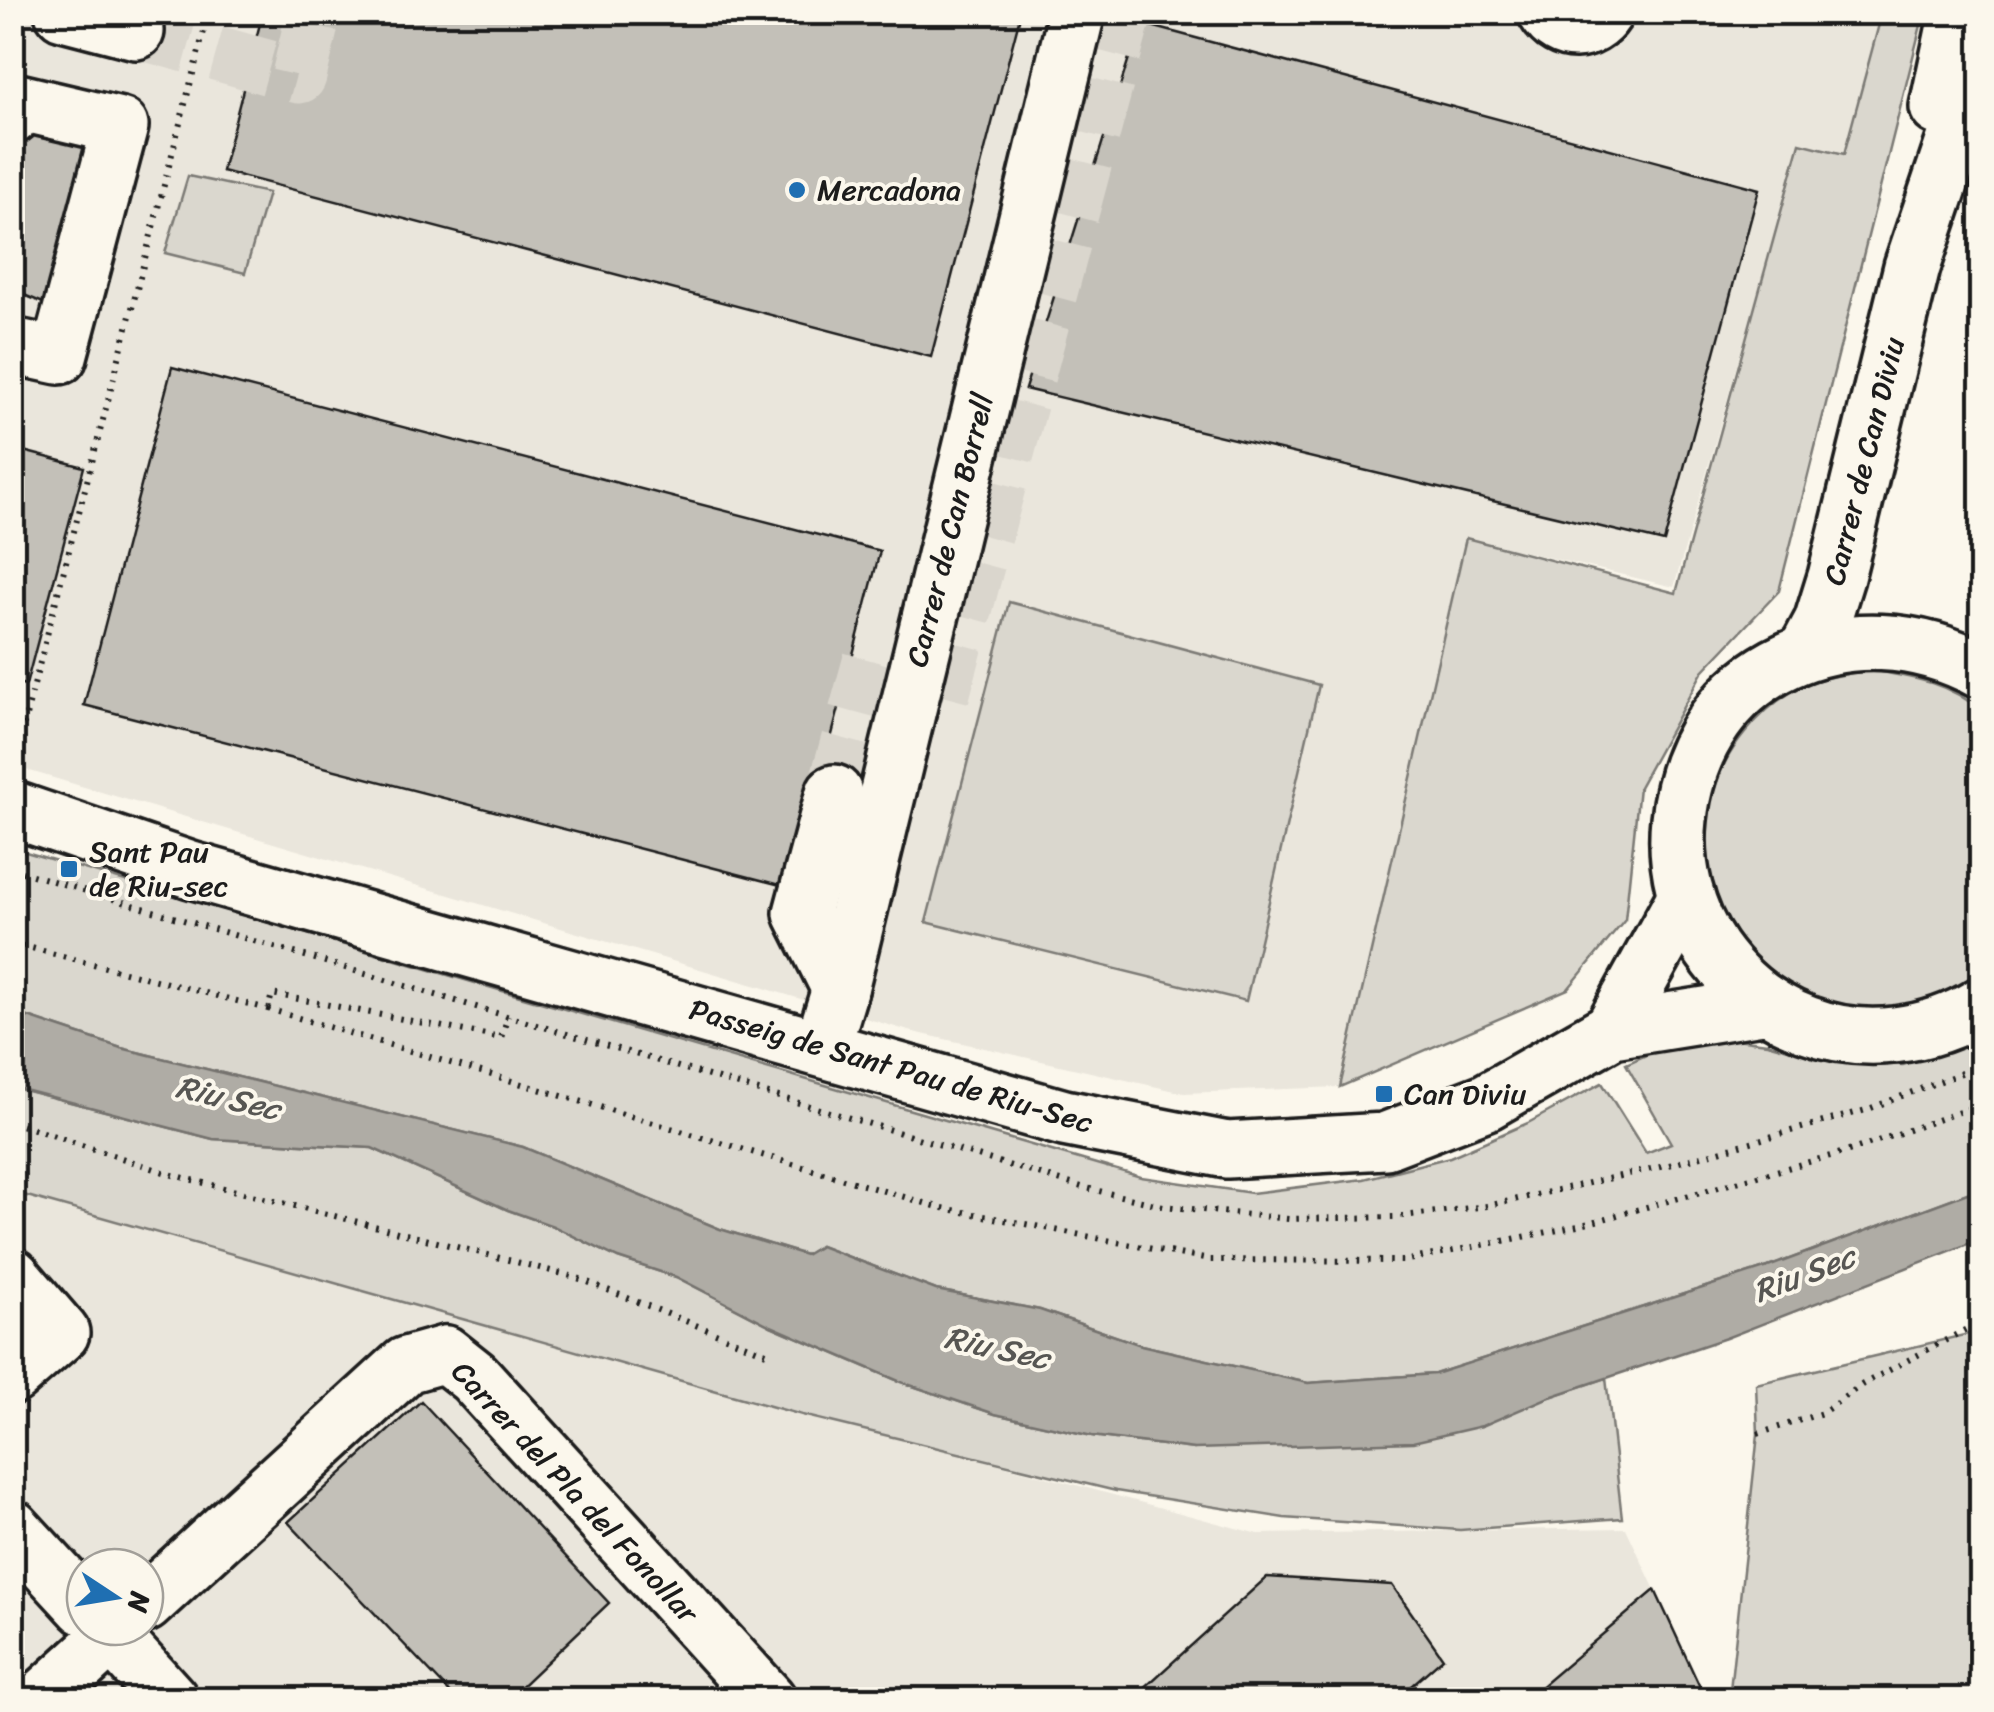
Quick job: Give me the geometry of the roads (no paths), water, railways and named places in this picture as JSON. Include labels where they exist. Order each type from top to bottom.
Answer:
[{"type":"street","points":[[63,12],[136,31]]},
{"type":"street","name":"Carrer de Can Borrell","points":[[822,1048],[840,989],[1077,12]]},
{"type":"street","points":[[1546,12],[1552,21],[1570,31],[1592,27],[1605,12]]},
{"type":"street","name":"Carrer de Can Diviu","points":[[1912,267],[1922,188],[1958,12]]},
{"type":"street","name":"Carrer de Can Diviu","points":[[1806,652],[1822,622],[1836,577],[1912,267],[1982,60]]},
{"type":"street","points":[[12,116],[18,102],[120,126],[59,356],[12,346]]},
{"type":"street","points":[[1982,670],[1946,652],[1886,640],[1846,642],[1806,652],[1749,686],[1719,718],[1696,754],[1683,793],[1678,834],[1686,896],[1699,928],[1740,983],[1768,1005],[1814,1027],[1849,1035],[1883,1036],[1934,1027],[1982,1005]]},
{"type":"street","points":[[863,886],[906,832],[942,696]]},
{"type":"street","points":[[834,793],[802,912],[840,989]]},
{"type":"street","name":"Passeig de Sant Pau de Riu-Sec","points":[[12,809],[191,870],[1064,1118],[1227,1150],[1385,1141],[1486,1102],[1612,1030],[1768,1005]]},
{"type":"street","points":[[1612,1030],[1686,896]]},
{"type":"street","points":[[12,1276],[60,1333],[12,1376]]},
{"type":"street","name":"Carrer del Pla del Fonollar","points":[[165,1575],[406,1365],[445,1354],[474,1377],[768,1700]]},
{"type":"street","points":[[12,1528],[65,1576]]},
{"type":"street","name":"Carrer del Pla del Fonollar","points":[[41,1700],[89,1647]]},
{"type":"street","points":[[132,1647],[170,1700]]},
{"type":"water","name":"Riu Sec","points":[[13,1012],[121,1048],[523,1147],[720,1229],[805,1255],[820,1246],[936,1290],[1040,1310],[1141,1345],[1308,1383],[1435,1374],[1768,1267],[1981,1188],[1981,1239],[1726,1338],[1547,1398],[1482,1426],[1413,1442],[1194,1449],[1092,1436],[995,1414],[901,1382],[771,1326],[676,1277],[618,1258],[372,1148],[213,1139],[13,1087]]},
{"type":"tunnel","points":[[136,31],[299,76],[314,12]]},
{"type":"tunnel","points":[[942,696],[1125,12]]},
{"type":"tunnel","points":[[834,793],[872,655],[948,674]]},
{"type":"place","name":"Mercadona","points":[[797,190]]},
{"type":"place","name":"Sant Pau de Riu-sec","points":[[69,869]]},
{"type":"place","name":"Can Diviu","points":[[1384,1094]]}]
